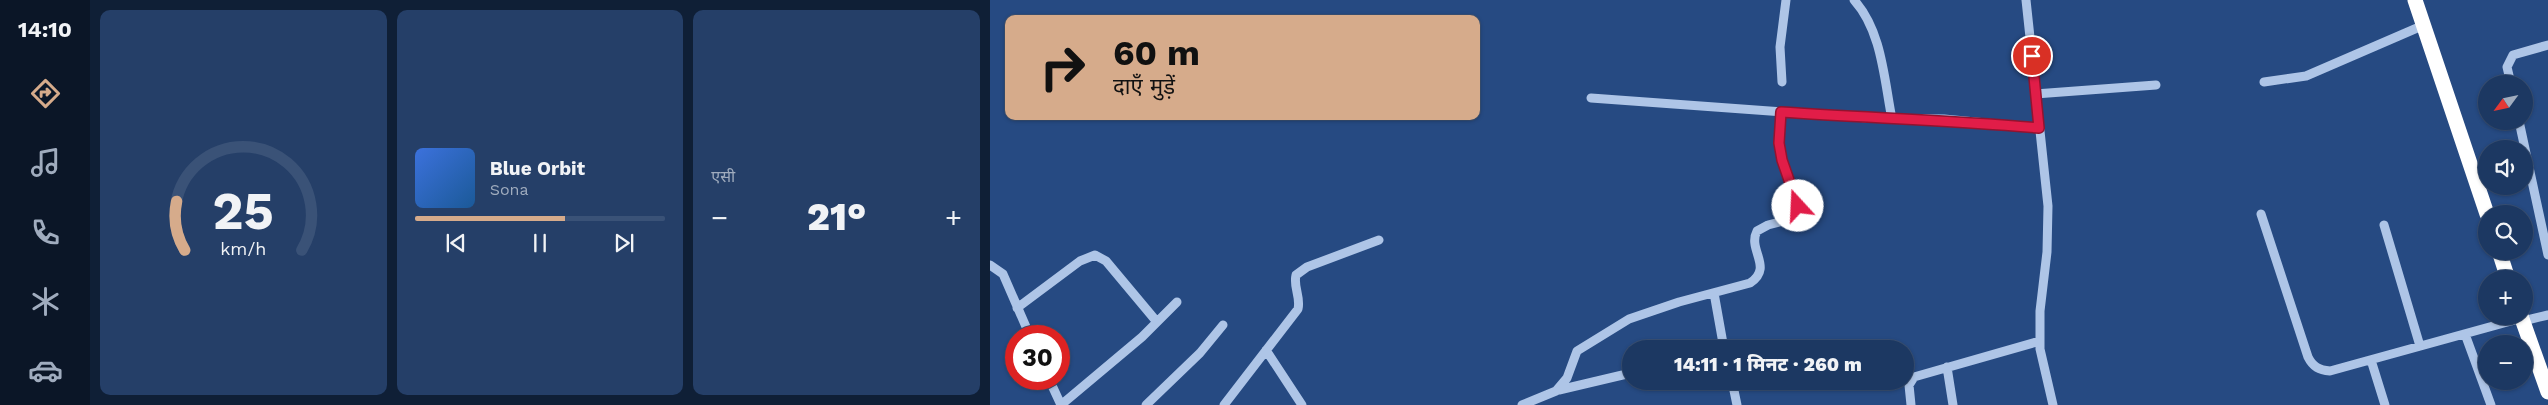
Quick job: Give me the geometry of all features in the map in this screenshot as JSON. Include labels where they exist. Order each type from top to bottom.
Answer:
[{"type":"highway","points":[[2414,0],[2484,205]]},
{"type":"highway","points":[[2524,325],[2548,392]]},
{"type":"street","points":[[1782,82],[1780,47],[1786,0]]},
{"type":"street","points":[[1854,0],[1866,15],[1874,33],[1892,119]]},
{"type":"street","points":[[2026,0],[2048,225],[2040,311],[2040,341],[2043,365],[2053,405]]},
{"type":"street","points":[[2264,82],[2306,76],[2424,25]]},
{"type":"street","points":[[2509,75],[2507,67],[2513,55],[2548,45]]},
{"type":"street","points":[[2035,94],[2156,85]]},
{"type":"street","points":[[1591,98],[1892,119],[1944,119],[2039,128]]},
{"type":"street","points":[[1556,391],[1567,378],[1577,350],[1628,319],[1750,283],[1756,279],[1761,268],[1755,242],[1758,231],[1768,225],[1795,218],[1798,212],[1797,200],[1782,160],[1779,143],[1781,112]]},
{"type":"street","points":[[2521,130],[2548,256]]},
{"type":"street","points":[[2262,214],[2308,357],[2312,365],[2321,370],[2330,372],[2497,325]]},
{"type":"street","points":[[2384,224],[2420,346]]},
{"type":"street","points":[[1224,405],[1298,309],[1299,303],[1294,281],[1300,271],[1379,240]]},
{"type":"street","points":[[1017,308],[1080,261],[1095,255],[1106,261],[1157,322]]},
{"type":"street","points":[[990,265],[1002,274],[1025,325]]},
{"type":"street","points":[[1714,293],[1722,340]]},
{"type":"street","points":[[1054,390],[1061,405],[1157,322],[1177,302]]},
{"type":"street","points":[[2533,317],[2548,315]]},
{"type":"street","points":[[1146,405],[1200,353],[1223,325]]},
{"type":"street","points":[[2465,334],[2491,405]]},
{"type":"street","points":[[1911,405],[1910,380],[1920,374],[2040,341]]},
{"type":"street","points":[[1266,350],[1302,405]]},
{"type":"street","points":[[2372,360],[2385,405]]},
{"type":"street","points":[[1946,366],[1953,405]]},
{"type":"street","points":[[1522,405],[1556,391],[1622,375]]},
{"type":"street","points":[[1734,390],[1737,405]]},
{"type":"route","points":[[1798,206],[1782,160],[1779,143],[1781,112],[1892,119],[1944,119],[2039,128],[2032,56]]}]
